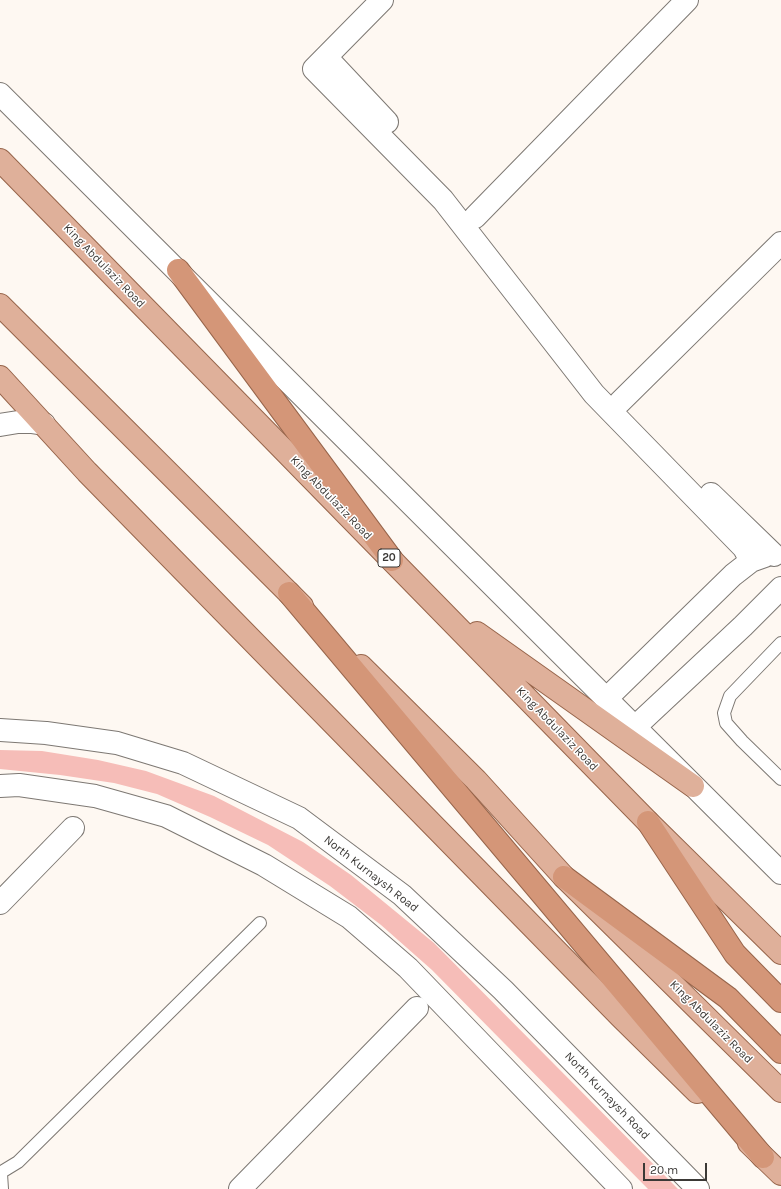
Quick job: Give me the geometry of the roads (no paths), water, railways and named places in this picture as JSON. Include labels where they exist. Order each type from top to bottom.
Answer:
[{"type":"highway","points":[[178,270],[392,560]]},
{"type":"highway","points":[[289,593],[763,1157]]},
{"type":"highway","points":[[648,822],[735,954],[781,1001]]},
{"type":"highway","points":[[564,876],[728,998],[781,1052]]},
{"type":"main road","name":"King Abdulaziz Road","points":[[0,160],[648,822],[781,953]]},
{"type":"main road","name":"King Abdulaziz Road","points":[[0,304],[476,780],[564,876],[781,1091]]},
{"type":"main road","points":[[0,377],[93,477],[594,988],[781,1174]]},
{"type":"main road","points":[[432,602],[693,786]]},
{"type":"street","points":[[382,0],[314,69],[443,200],[594,394],[744,548],[751,562]]},
{"type":"street","points":[[475,217],[687,0]]},
{"type":"street","points":[[326,57],[475,217],[600,380],[648,432],[777,554]]},
{"type":"street","points":[[0,94],[781,873]]},
{"type":"street","points":[[620,402],[781,242]]},
{"type":"street","points":[[0,426],[18,422],[44,424]]},
{"type":"street","points":[[606,699],[733,575],[751,562],[764,556],[777,554]]},
{"type":"street","points":[[634,727],[743,626],[781,588]]},
{"type":"street","name":"North Kurnaysh Road","points":[[0,730],[46,733],[117,743],[183,763],[299,818],[402,895],[503,990],[698,1189]]},
{"type":"street","points":[[0,786],[19,786],[95,796],[166,816],[264,865],[349,917],[408,968],[621,1189]]},
{"type":"street","points":[[0,903],[73,828]]},
{"type":"street","points":[[240,1189],[417,1008]]},
{"type":"lane","points":[[781,643],[730,696],[724,713],[726,723],[781,779]]},
{"type":"lane","points":[[2,1189],[0,1173],[18,1162],[260,923]]}]
